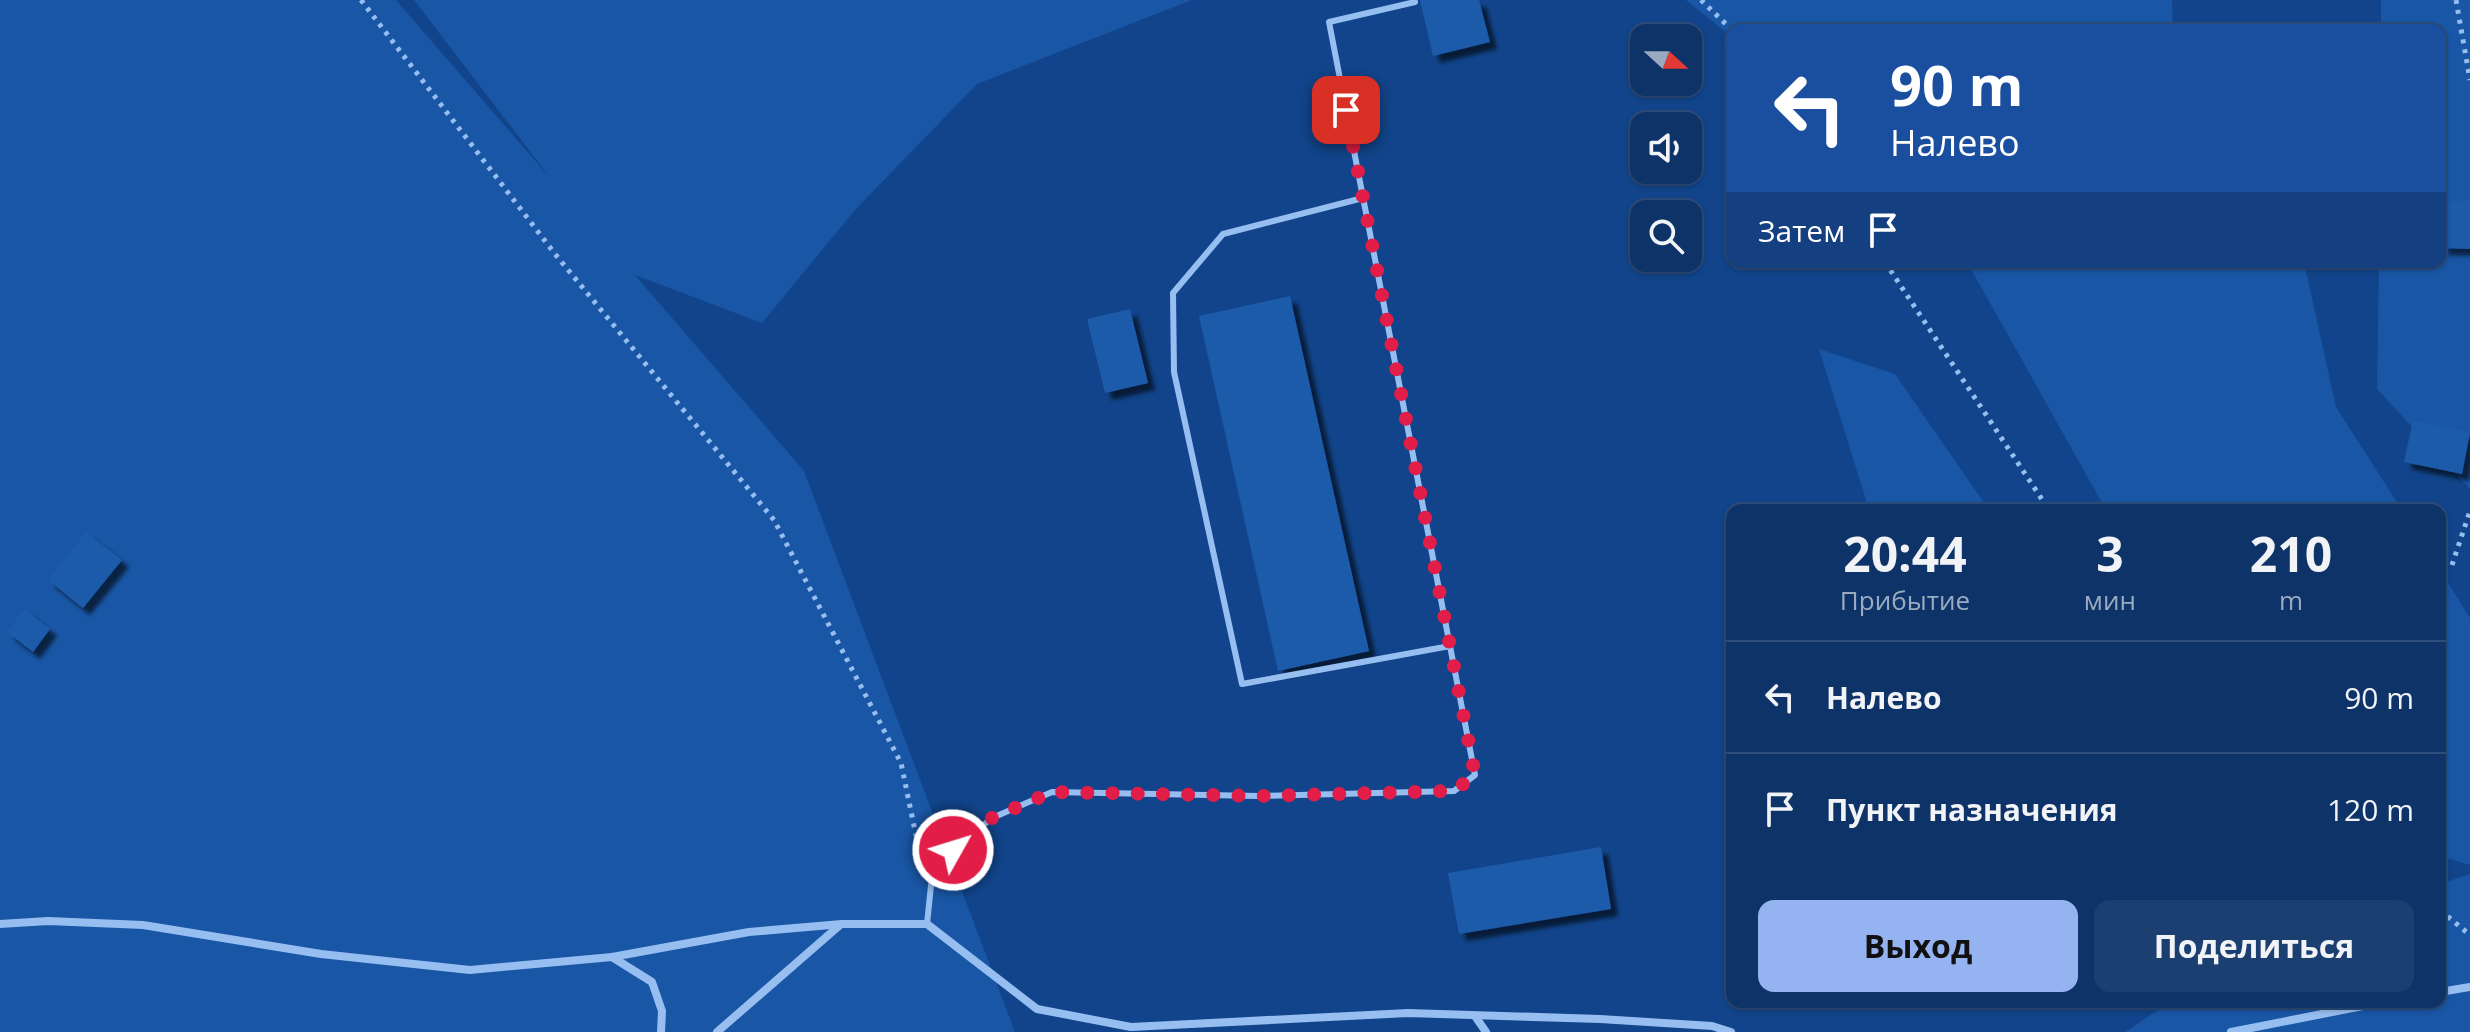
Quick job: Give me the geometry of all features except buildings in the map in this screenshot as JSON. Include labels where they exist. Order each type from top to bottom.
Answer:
[{"type":"street","points":[[0,924],[48,921],[143,925],[321,954],[470,970],[612,957],[749,932],[842,924],[927,924],[1037,1009],[1131,1027],[1408,1013],[1684,1024],[1712,1026],[1731,1032]]},
{"type":"street","points":[[717,1032],[842,924]]},
{"type":"street","points":[[612,957],[652,982],[662,1011],[661,1032]]},
{"type":"street","points":[[2446,991],[2470,987]]},
{"type":"street","points":[[2231,1032],[2353,1008]]},
{"type":"street","points":[[1475,1016],[1486,1032]]},
{"type":"lane","points":[[927,924],[933,866],[992,818],[1052,792],[1259,796],[1454,791],[1475,775],[1329,22],[1415,2]]},
{"type":"lane","points":[[1363,198],[1223,234],[1173,293],[1174,372],[1242,684],[1450,646]]},
{"type":"path","points":[[361,0],[555,254],[774,520],[901,763],[920,858]]},
{"type":"path","points":[[1701,0],[1726,24]]},
{"type":"path","points":[[2456,0],[2470,80]]},
{"type":"path","points":[[1889,268],[2045,504]]},
{"type":"path","points":[[2452,565],[2470,511]]},
{"type":"path","points":[[2446,915],[2470,935]]},
{"type":"shaded area","points":[[0,0],[396,0],[551,179],[414,0],[1192,0],[977,84],[855,210],[762,323],[635,275],[804,471],[1015,1032],[0,1032]]},
{"type":"shaded area","points":[[1686,0],[2172,0],[2173,24],[1726,24],[1726,32]]},
{"type":"shaded area","points":[[2381,0],[2470,0],[2470,489],[2377,389],[2379,268],[2446,268],[2446,24],[2381,24]]},
{"type":"shaded area","points":[[1970,268],[2305,268],[2336,407],[2398,504],[2103,504]]},
{"type":"shaded area","points":[[1819,349],[1895,374],[1985,504],[1867,504]]},
{"type":"shaded area","points":[[2446,580],[2470,618],[2470,865],[2446,858]]},
{"type":"shaded area","points":[[2470,874],[2470,1032],[2125,1032],[2161,1008],[2446,1008],[2446,882]]},
{"type":"route","points":[[953,850],[992,818],[1052,792],[1259,796],[1454,791],[1475,775],[1346,110]]}]
